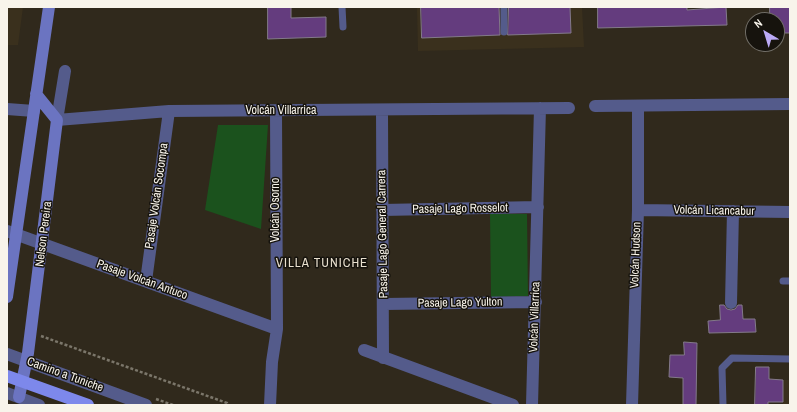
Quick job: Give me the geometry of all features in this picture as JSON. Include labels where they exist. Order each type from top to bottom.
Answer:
[{"type":"main road","name":"Camino a Tuniche","points":[[7,376],[88,405]]},
{"type":"street","points":[[7,297],[12,232],[34,111],[49,7]]},
{"type":"street","name":"Nelson Pereira","points":[[19,397],[27,361],[43,244],[57,120],[65,71]]},
{"type":"street","points":[[36,94],[57,120]]},
{"type":"street","points":[[595,106],[790,104]]},
{"type":"street","name":"Volcán Hudson","points":[[632,405],[638,210],[638,106]]},
{"type":"street","name":"Volcán Villarrica","points":[[532,405],[536,302],[540,108]]},
{"type":"street","name":"Volcán Villarrica","points":[[57,120],[168,111],[570,108]]},
{"type":"street","points":[[7,110],[34,111]]},
{"type":"street","name":"Pasaje Lago General Carrera","points":[[382,110],[384,304],[383,358]]},
{"type":"street","name":"Pasaje Volcán Socompa","points":[[146,281],[168,111]]},
{"type":"street","name":"Volcán Osorno","points":[[270,405],[272,362],[277,329],[276,111]]},
{"type":"street","name":"Pasaje Lago Rosselot","points":[[382,210],[538,207]]},
{"type":"street","name":"Volcán Licancabur","points":[[638,210],[790,212]]},
{"type":"street","points":[[731,303],[733,211]]},
{"type":"street","name":"Pasaje Volcán Antuco","points":[[12,232],[277,329]]},
{"type":"street","name":"Pasaje Lago Yulton","points":[[384,304],[536,302]]},
{"type":"street","points":[[364,350],[513,405]]},
{"type":"street","name":"Camino a Tuniche","points":[[7,354],[146,405]]},
{"type":"street","points":[[7,392],[39,405]]},
{"type":"lane","points":[[342,7],[343,27]]},
{"type":"lane","points":[[504,7],[504,32]]},
{"type":"lane","points":[[723,405],[722,368],[732,358],[790,359]]},
{"type":"path","points":[[30,332],[227,403],[227,405]]},
{"type":"shaded area","points":[[7,7],[23,7],[18,45],[7,45]]},
{"type":"shaded area","points":[[417,7],[582,7],[584,47],[418,51]]},
{"type":"shaded area","points":[[783,380],[790,380],[790,405],[783,405]]},
{"type":"green space","points":[[218,125],[268,125],[261,229],[205,210]]},
{"type":"green space","points":[[490,214],[527,214],[528,296],[491,297]]},
{"type":"building","points":[[268,7],[291,7],[291,18],[326,17],[326,37],[268,39]]},
{"type":"building","points":[[421,7],[499,7],[500,35],[422,38]]},
{"type":"building","points":[[509,7],[570,7],[571,33],[508,35]]},
{"type":"building","points":[[598,7],[687,7],[687,10],[726,7],[727,25],[598,28]]},
{"type":"building","points":[[770,7],[790,7],[790,33],[785,33],[785,12],[770,12]]},
{"type":"building","points":[[720,305],[724,305],[727,309],[731,310],[735,309],[738,305],[742,305],[743,319],[755,319],[756,332],[709,333],[708,321],[720,320]]},
{"type":"building","points":[[684,342],[697,343],[696,405],[683,405],[683,378],[669,377],[670,355],[684,355]]},
{"type":"building","points":[[756,367],[769,367],[769,379],[783,380],[783,402],[768,402],[768,405],[755,405]]},
{"type":"district","name":"VILLA TUNICHE","points":[[322,264]]}]
